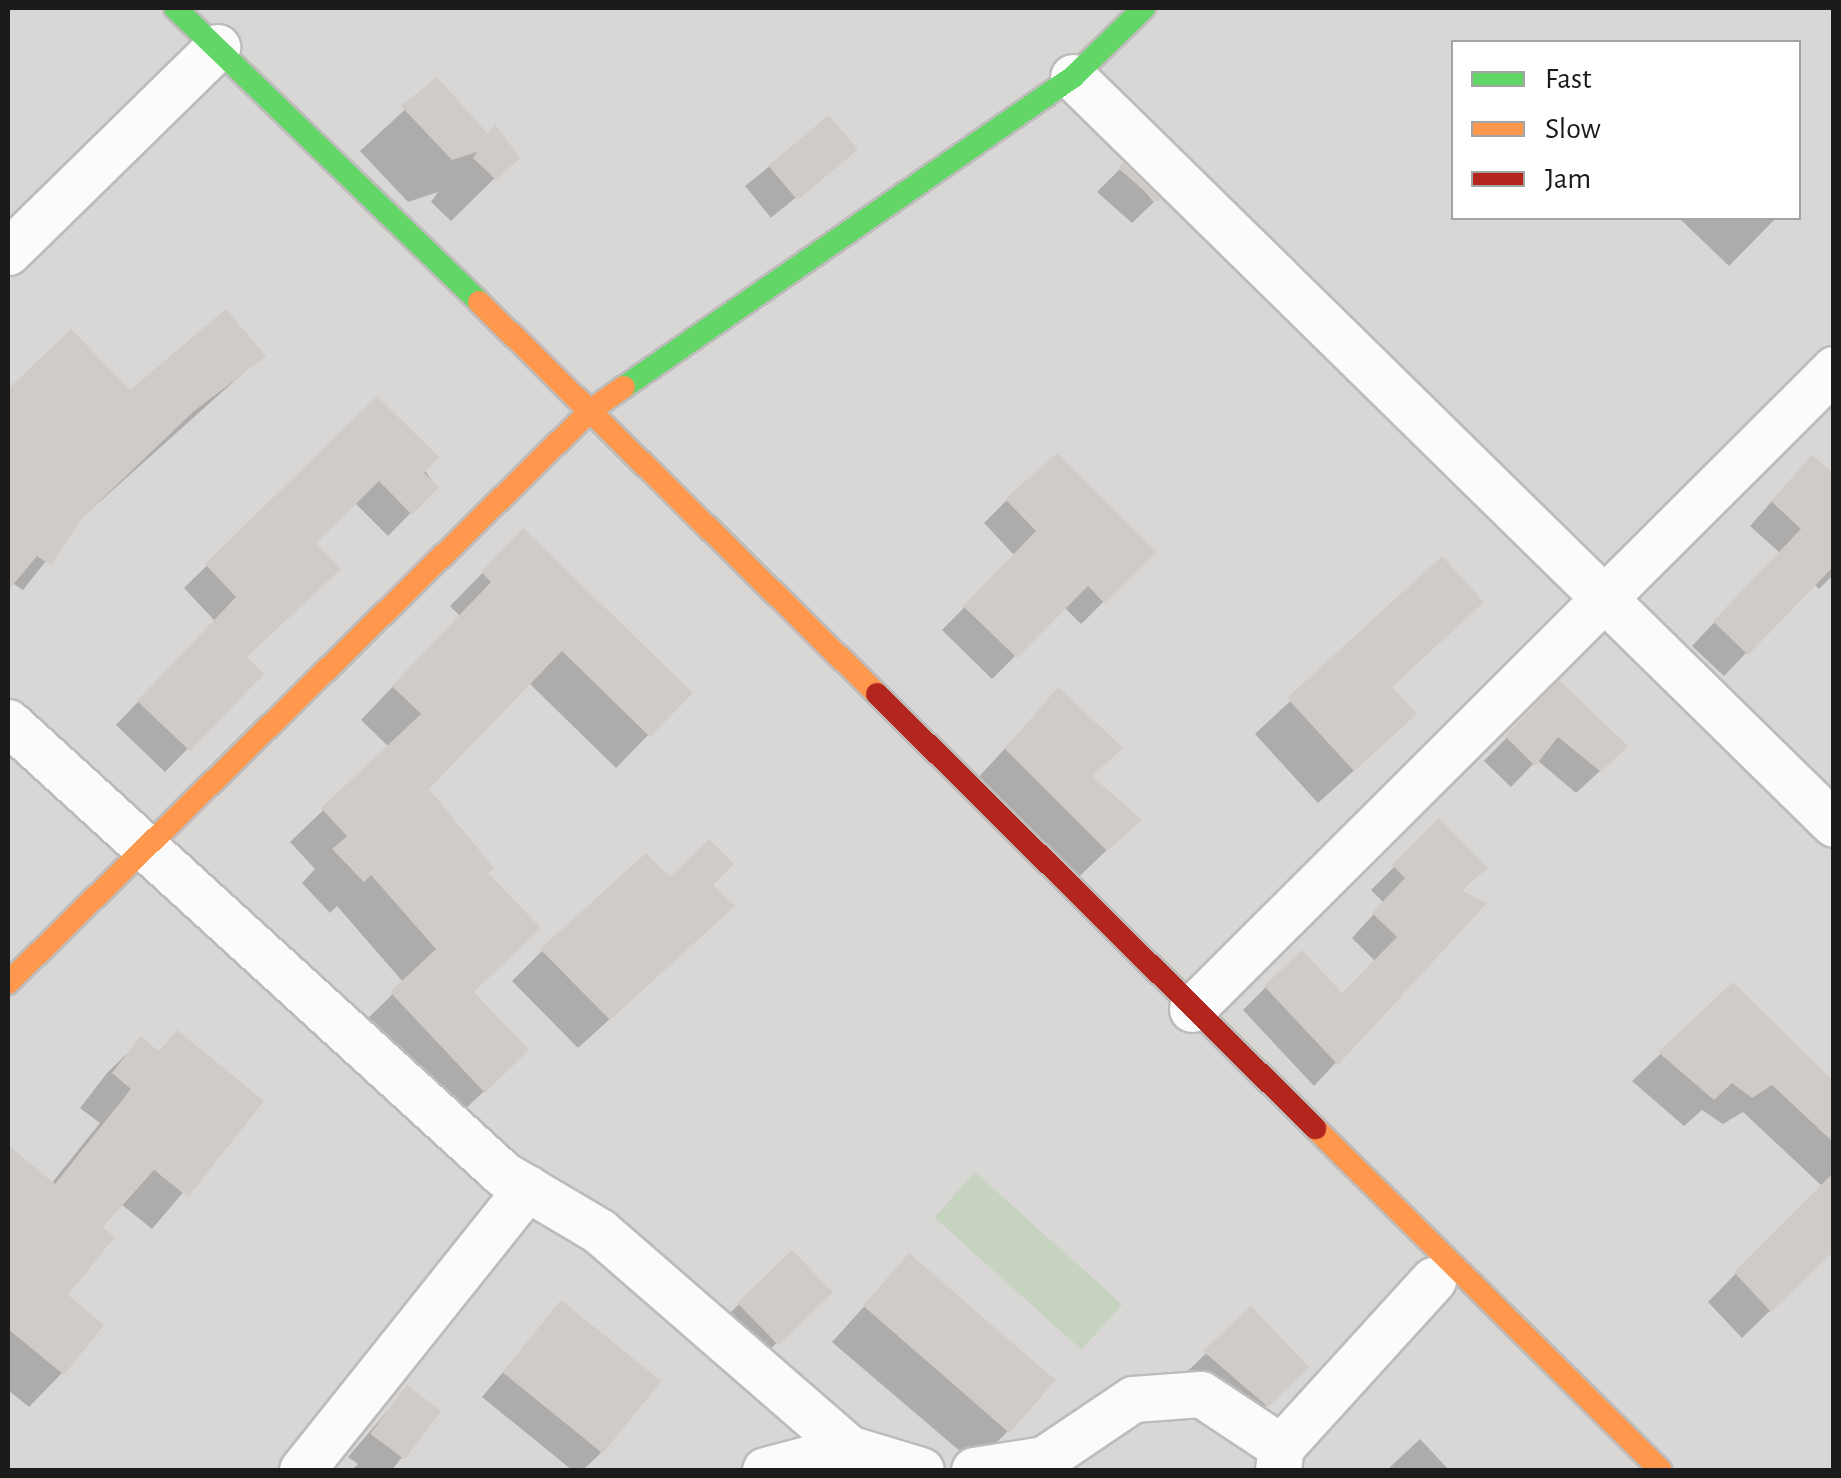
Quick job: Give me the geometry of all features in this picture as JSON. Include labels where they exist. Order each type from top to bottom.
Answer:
[{"type":"street","points":[[175,8],[591,410],[1661,1470]]},
{"type":"street","points":[[8,984],[591,410],[1073,77],[1144,8]]},
{"type":"street","points":[[8,252],[216,48]]},
{"type":"street","points":[[1073,77],[1834,824]]},
{"type":"street","points":[[1192,1009],[1601,596],[1834,369]]},
{"type":"street","points":[[8,722],[503,1174],[599,1231],[861,1459]]},
{"type":"street","points":[[302,1470],[527,1188]]},
{"type":"street","points":[[974,1470],[1044,1458],[1133,1399],[1202,1394],[1280,1459],[1433,1280]]},
{"type":"street","points":[[765,1470],[861,1459],[921,1470]]},
{"type":"shaded area","points":[[8,8],[1833,8],[1833,1470],[8,1470]]},
{"type":"green space","points":[[975,1172],[1122,1304],[1081,1350],[934,1217]]},
{"type":"building","points":[[437,77],[488,134],[495,124],[520,158],[496,180],[473,158],[477,152],[452,160],[401,106]]},
{"type":"building","points":[[829,115],[858,149],[797,200],[768,166]]},
{"type":"building","points":[[1123,163],[1160,199],[1157,202],[1118,168]]},
{"type":"building","points":[[226,309],[266,356],[193,412],[83,517],[51,565],[37,556],[8,591],[8,389],[71,329],[130,390]]},
{"type":"building","points":[[377,396],[439,457],[424,473],[439,487],[412,515],[379,481],[316,543],[341,569],[247,657],[264,674],[190,751],[137,701],[236,597],[205,564]]},
{"type":"building","points":[[1057,453],[1157,552],[1105,604],[1088,586],[1017,658],[963,606],[1036,531],[1005,499]]},
{"type":"building","points":[[1812,455],[1834,474],[1834,566],[1748,655],[1713,621],[1801,529],[1771,501]]},
{"type":"building","points":[[523,528],[693,693],[650,737],[562,651],[429,789],[494,868],[488,873],[541,928],[474,992],[529,1050],[485,1093],[390,992],[436,949],[371,875],[364,882],[332,849],[347,836],[321,808],[421,714],[392,686],[491,582],[481,572]]},
{"type":"building","points":[[1442,556],[1484,602],[1392,687],[1417,714],[1354,771],[1287,698]]},
{"type":"building","points":[[1559,680],[1628,746],[1601,772],[1558,737],[1535,766],[1505,736]]},
{"type":"building","points":[[1058,687],[1123,748],[1092,776],[1142,820],[1107,851],[1005,749]]},
{"type":"building","points":[[1439,818],[1488,868],[1461,890],[1487,903],[1338,1065],[1264,986],[1302,950],[1342,993],[1397,937],[1372,913],[1405,878],[1392,865]]},
{"type":"building","points":[[709,839],[734,864],[713,885],[735,906],[610,1020],[540,949],[646,853],[670,877]]},
{"type":"building","points":[[1733,982],[1834,1082],[1834,1143],[1772,1085],[1752,1098],[1732,1083],[1714,1100],[1658,1052]]},
{"type":"building","points":[[177,1030],[264,1101],[188,1197],[154,1170],[103,1227],[115,1237],[68,1295],[104,1325],[64,1375],[8,1329],[8,1145],[55,1184],[131,1089],[112,1073],[141,1036],[159,1052]]},
{"type":"building","points":[[1834,1172],[1834,1251],[1771,1312],[1734,1272]]},
{"type":"building","points":[[792,1250],[833,1292],[778,1345],[737,1303]]},
{"type":"building","points":[[909,1253],[1055,1380],[1009,1433],[863,1306]]},
{"type":"building","points":[[561,1300],[661,1381],[603,1453],[502,1372]]},
{"type":"building","points":[[1251,1306],[1309,1367],[1268,1407],[1203,1351]]},
{"type":"building","points":[[407,1385],[441,1411],[405,1460],[370,1434]]},
{"type":"traffic: fast","points":[[175,8],[479,302]]},
{"type":"traffic: fast","points":[[624,387],[1073,77],[1144,8]]},
{"type":"traffic: slow","points":[[479,302],[877,694]]},
{"type":"traffic: slow","points":[[8,983],[591,410],[624,387]]},
{"type":"traffic: slow","points":[[1315,1128],[1661,1470]]},
{"type":"traffic: jam","points":[[877,694],[1315,1128]]}]
